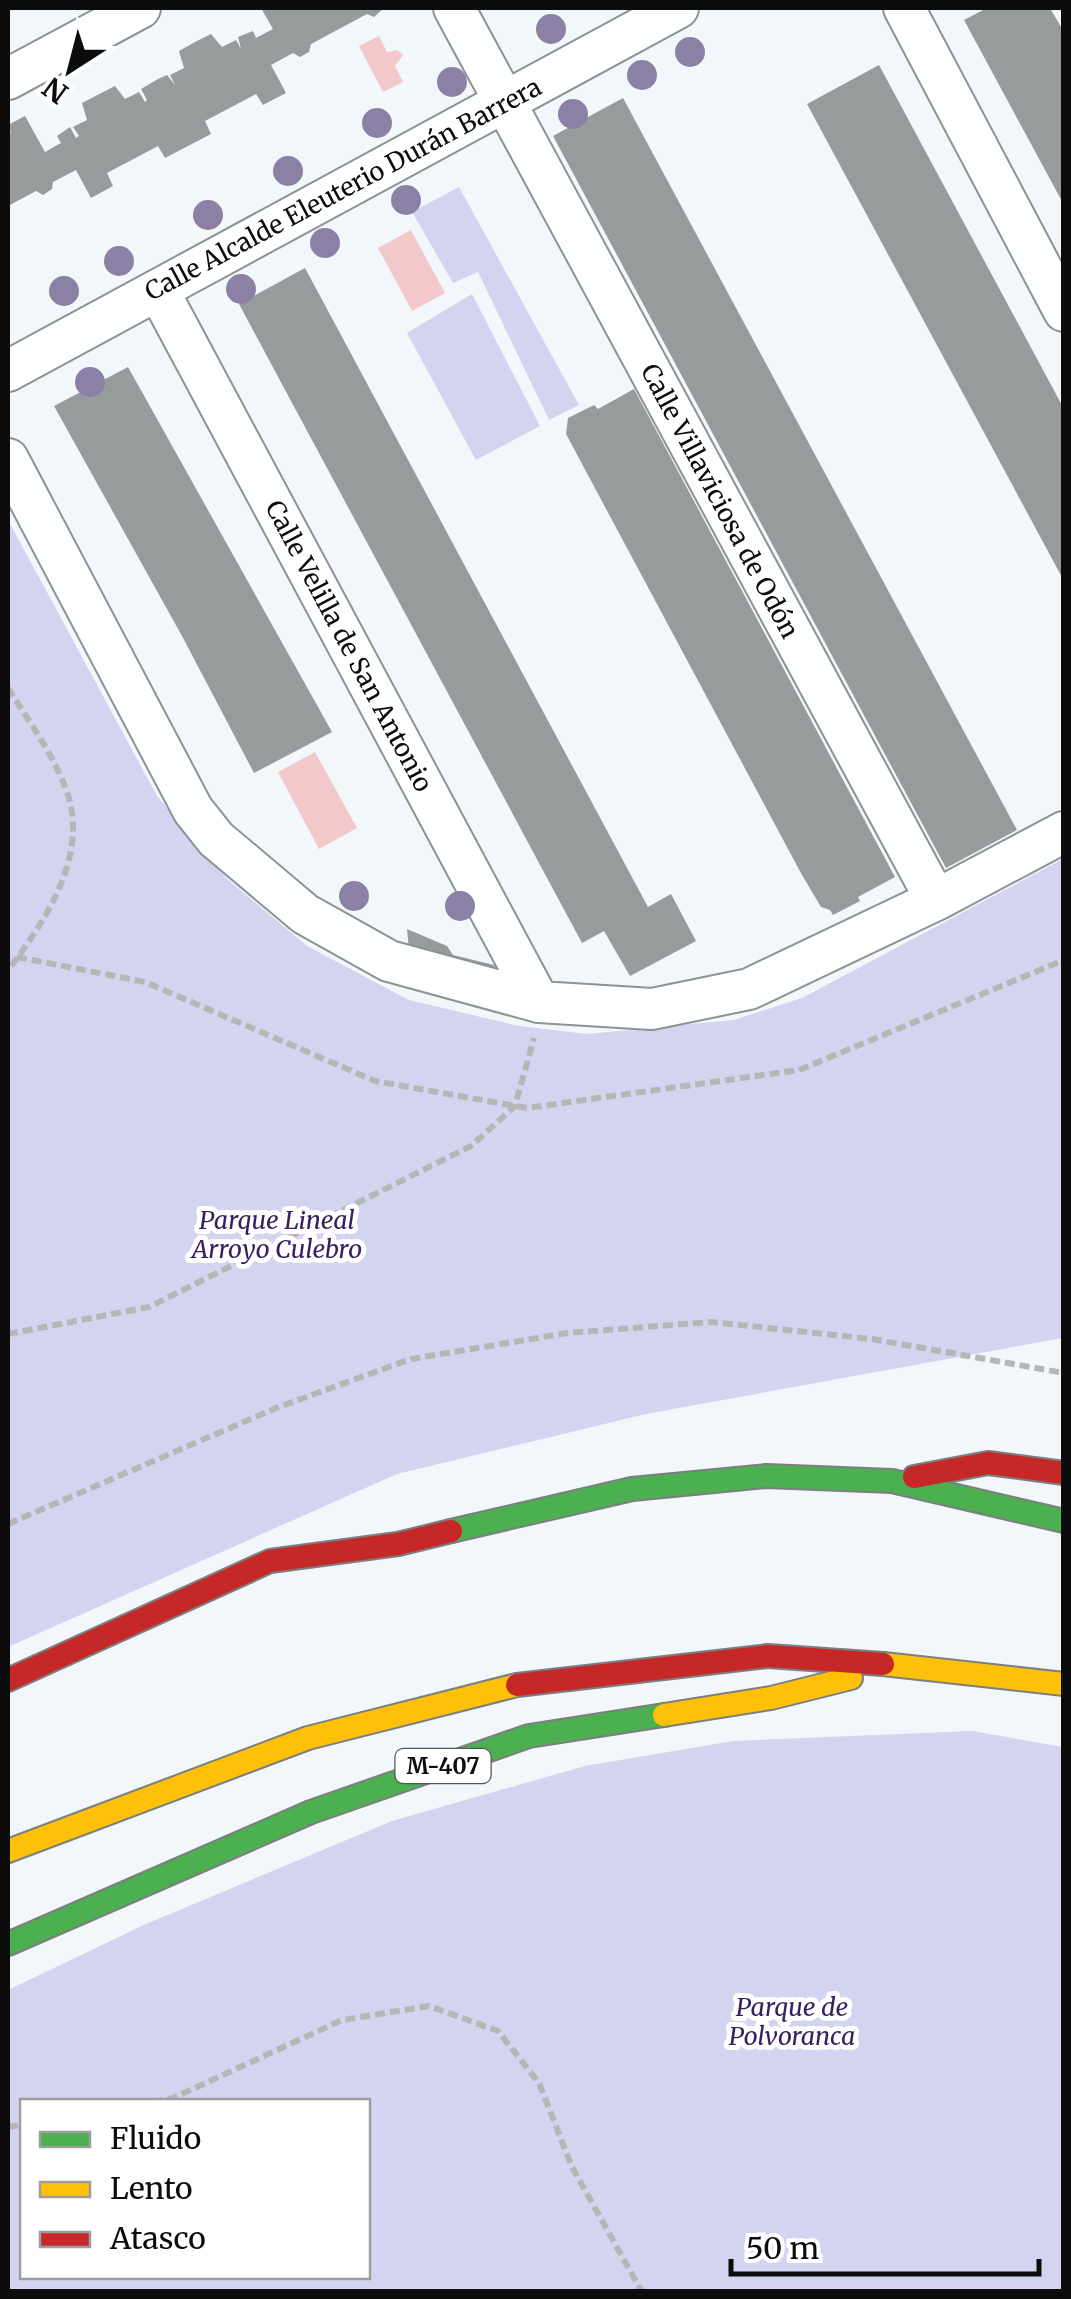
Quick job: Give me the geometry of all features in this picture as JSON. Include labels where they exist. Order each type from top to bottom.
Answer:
[{"type":"highway","points":[[892,1481],[988,1462],[1064,1473]]},
{"type":"highway","points":[[8,1680],[270,1561],[398,1544],[632,1489],[766,1476],[892,1481],[1064,1521]]},
{"type":"highway","points":[[327,1576],[398,1544]]},
{"type":"highway","name":"M-407","points":[[8,1851],[308,1738],[518,1685],[768,1656],[902,1665],[1064,1684]]},
{"type":"highway","name":"M-407","points":[[8,1944],[311,1812],[529,1736],[771,1698],[902,1665]]},
{"type":"street","points":[[8,79],[140,8]]},
{"type":"street","name":"Calle Villaviciosa de Odón","points":[[454,8],[936,900]]},
{"type":"street","name":"Calle Alcalde Eleuterio Durán Barrera","points":[[8,370],[678,8]]},
{"type":"street","points":[[904,8],[1064,311]]},
{"type":"street","name":"Calle Velilla de San Antonio","points":[[158,290],[539,1002]]},
{"type":"street","points":[[8,459],[193,810],[216,839],[304,914],[389,961],[539,1002],[652,1009],[750,989],[936,900],[1064,832]]},
{"type":"path","points":[[8,688],[50,755],[68,797],[72,832],[69,861],[50,907],[8,970]]},
{"type":"path","points":[[8,1334],[149,1306],[471,1146],[515,1106],[532,1052],[539,1002]]},
{"type":"path","points":[[8,1524],[276,1408],[411,1360],[567,1334],[712,1322],[872,1340],[1064,1373]]},
{"type":"path","points":[[169,2099],[342,2020],[430,2006],[498,2031],[539,2082],[572,2167],[642,2292]]},
{"type":"green space","points":[[459,187],[579,405],[549,420],[478,272],[453,283],[412,212]]},
{"type":"green space","points":[[472,294],[540,426],[476,460],[407,333]]},
{"type":"green space","name":"Parque Lineal Arroyo Culebro","points":[[8,520],[157,796],[226,878],[307,946],[409,1000],[519,1026],[587,1034],[734,1020],[802,998],[1063,859],[1063,1338],[646,1414],[397,1474],[8,1647]]},
{"type":"green space","name":"Parque de Polvoranca","points":[[972,1731],[1063,1747],[1063,2291],[8,2291],[8,1990],[146,1924],[392,1821],[585,1766],[733,1741]]},
{"type":"shaded area","points":[[379,36],[387,52],[397,50],[403,55],[395,66],[403,82],[383,92],[359,46]]},
{"type":"shaded area","points":[[411,230],[445,293],[412,311],[378,248]]},
{"type":"shaded area","points":[[315,752],[357,828],[319,849],[278,772]]},
{"type":"building","points":[[261,8],[384,8],[374,17],[367,14],[311,44],[309,52],[300,57],[293,53],[271,65],[286,93],[263,105],[256,94],[205,121],[211,134],[165,158],[158,146],[107,173],[113,186],[91,198],[76,170],[53,182],[52,189],[43,195],[36,191],[8,206],[8,125],[25,116],[45,152],[61,143],[57,136],[70,127],[76,138],[79,136],[73,127],[87,120],[82,103],[115,86],[125,99],[139,92],[145,102],[141,89],[158,79],[167,75],[175,85],[170,75],[184,68],[179,51],[211,34],[222,47],[236,40],[241,49],[238,37],[253,31],[256,38],[273,29]]},
{"type":"building","points":[[987,8],[1050,8],[1064,32],[1064,205],[964,20]]},
{"type":"building","points":[[879,65],[1064,409],[1064,581],[807,104]]},
{"type":"building","points":[[623,98],[1017,830],[946,868],[553,136]]},
{"type":"building","points":[[305,268],[648,907],[671,894],[696,941],[630,976],[604,931],[582,943],[239,304]]},
{"type":"building","points":[[128,367],[332,732],[254,773],[54,406]]},
{"type":"building","points":[[634,389],[895,877],[833,915],[821,907],[802,875],[566,434],[568,418],[594,405],[598,409]]},
{"type":"building","points":[[407,929],[447,946],[453,955],[494,965],[499,979],[409,950]]},
{"type":"traffic: fast","points":[[451,1531],[632,1489],[766,1476],[892,1481],[1064,1521]]},
{"type":"traffic: fast","points":[[8,1944],[311,1812],[529,1736],[664,1715]]},
{"type":"traffic: slow","points":[[883,1664],[1064,1684]]},
{"type":"traffic: slow","points":[[664,1715],[771,1698],[851,1678]]},
{"type":"traffic: slow","points":[[8,1851],[308,1738],[517,1685]]},
{"type":"traffic: jam","points":[[914,1477],[988,1463],[1064,1473]]},
{"type":"traffic: jam","points":[[8,1680],[270,1561],[398,1544],[451,1531]]},
{"type":"traffic: jam","points":[[517,1685],[768,1656],[883,1664]]}]
